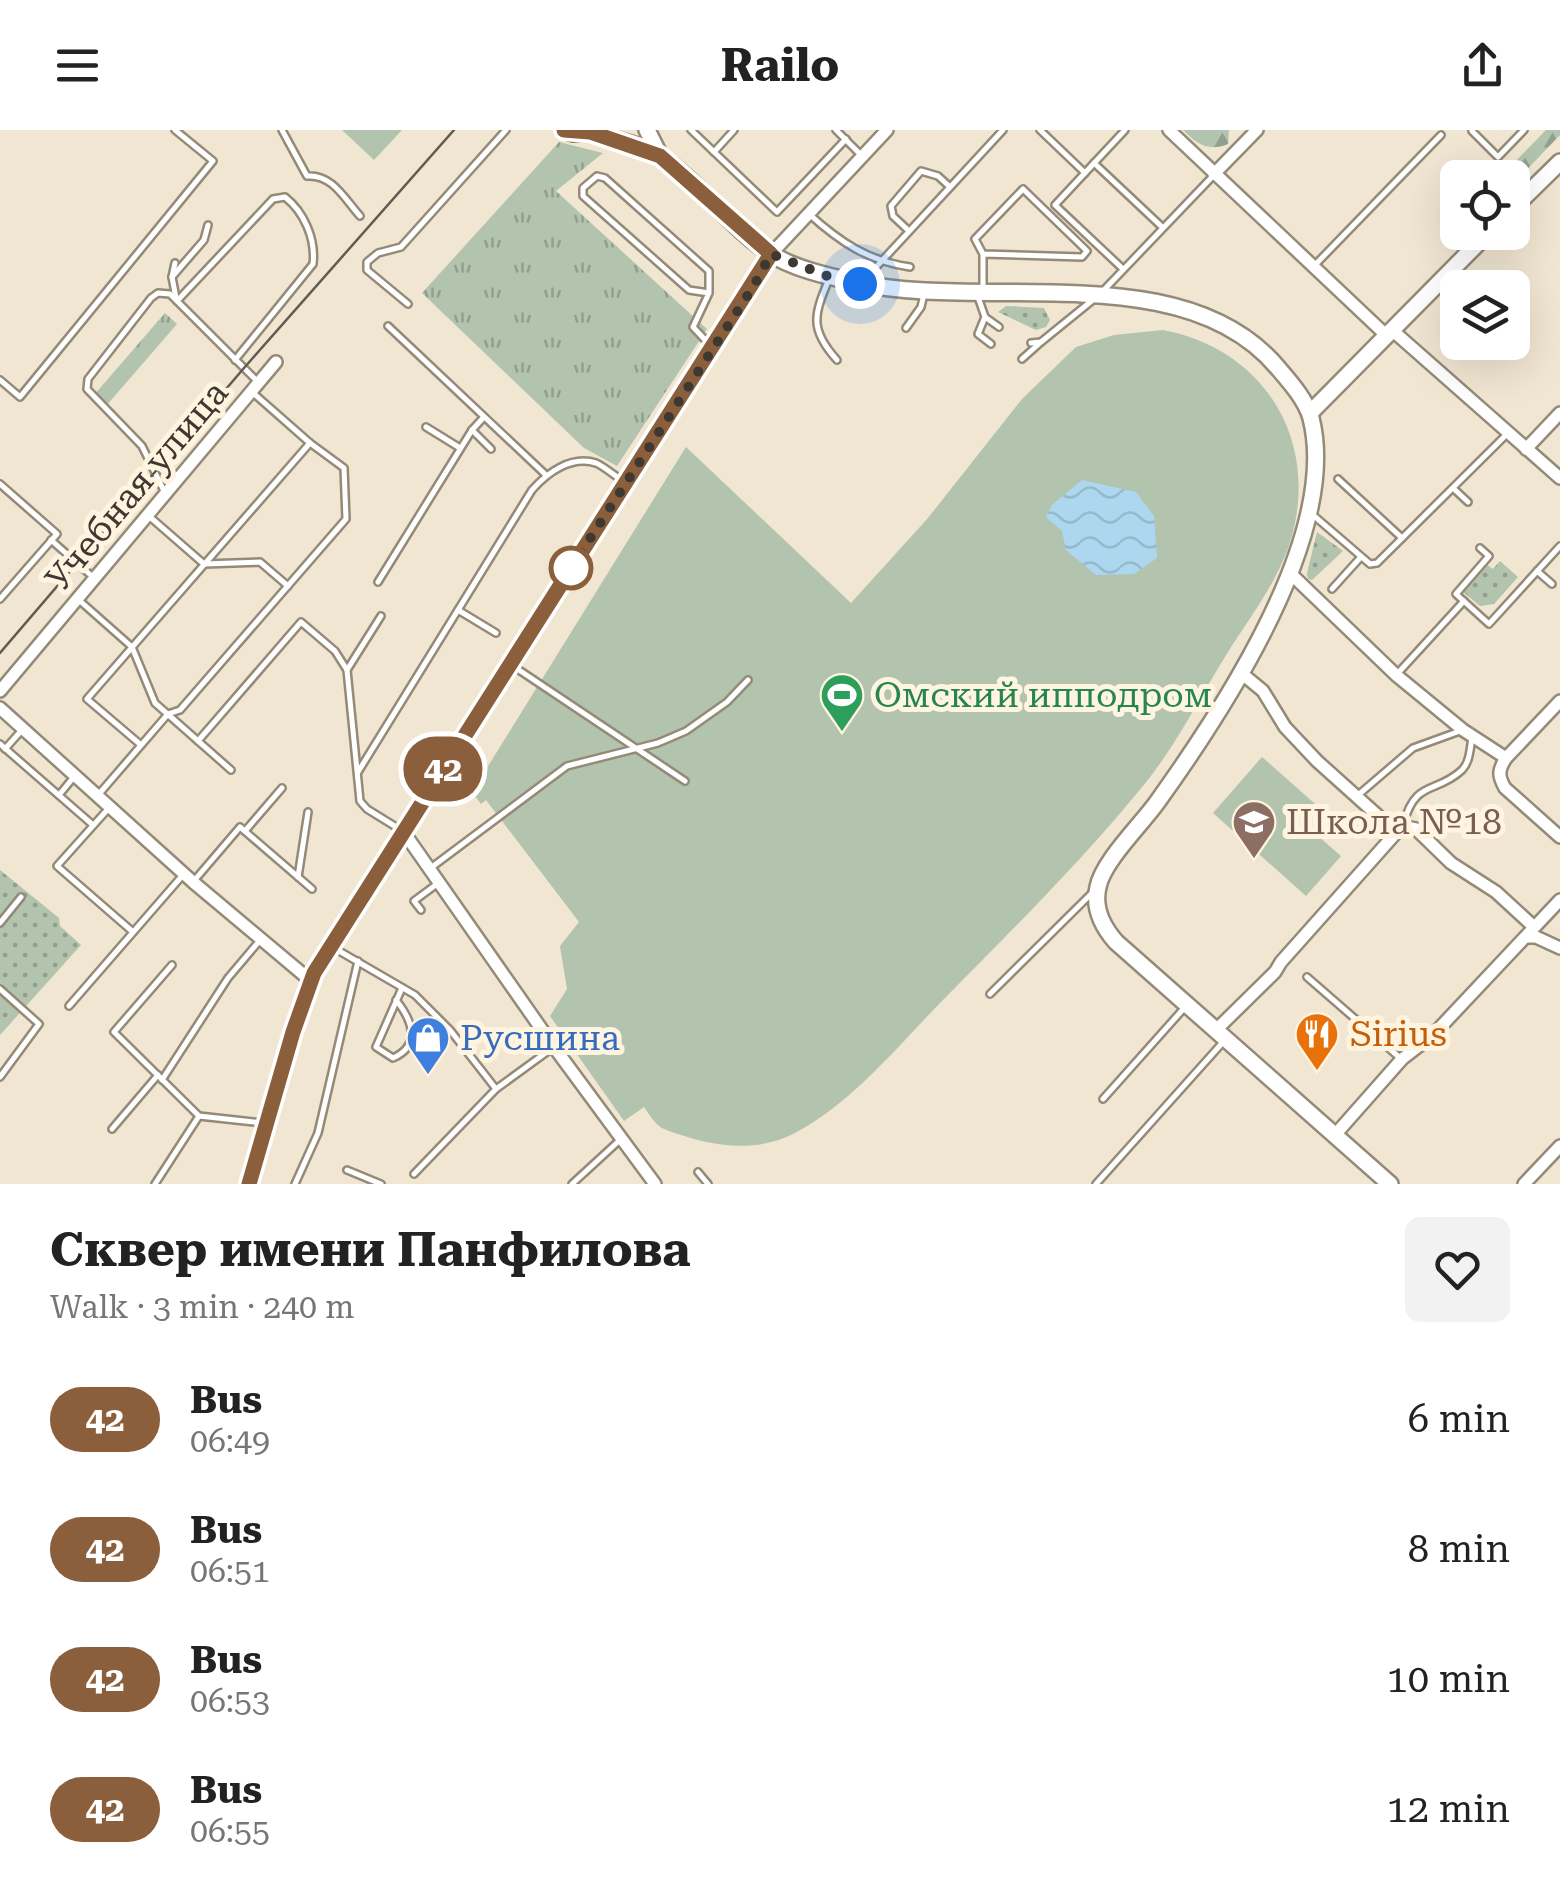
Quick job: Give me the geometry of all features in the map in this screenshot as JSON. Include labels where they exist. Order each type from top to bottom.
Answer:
[{"type":"main road","points":[[564,130],[593,131],[660,156]]},
{"type":"main road","points":[[646,130],[660,156],[771,254],[860,284],[980,294],[1098,296],[1156,301],[1199,312],[1239,332],[1270,358],[1310,414],[1316,444],[1310,512],[1291,574],[1240,672],[1183,766],[1101,876],[1097,888],[1100,919],[1116,942],[1390,1184]]},
{"type":"main road","points":[[1530,192],[1560,162]]},
{"type":"main road","points":[[1310,414],[1472,250]]},
{"type":"main road","points":[[249,1184],[311,981],[771,254]]},
{"type":"street","points":[[771,254],[887,130]]},
{"type":"street","points":[[1170,130],[1312,268],[1560,478]]},
{"type":"street","points":[[1214,174],[1258,130]]},
{"type":"street","name":"Учебная улица","points":[[0,691],[276,362]]},
{"type":"street","points":[[1526,448],[1560,413]]},
{"type":"street","points":[[1291,574],[1396,676],[1506,758]]},
{"type":"street","points":[[1240,672],[1263,691],[1285,728],[1386,824],[1416,829],[1451,863],[1496,892],[1529,932],[1560,948]]},
{"type":"street","points":[[1560,701],[1506,758],[1499,778],[1505,788],[1560,837]]},
{"type":"street","points":[[0,708],[189,878],[311,981]]},
{"type":"street","points":[[1221,1034],[1403,825]]},
{"type":"street","points":[[404,831],[655,1184]]},
{"type":"street","points":[[1334,1136],[1402,1059],[1433,1035],[1560,900]]},
{"type":"street","points":[[1524,1184],[1560,1146]]},
{"type":"lane","points":[[0,380],[20,396],[214,162],[175,130]]},
{"type":"lane","points":[[282,130],[307,176],[321,175],[328,180],[360,216]]},
{"type":"lane","points":[[408,304],[366,270],[366,262],[378,253],[401,247],[506,130]]},
{"type":"lane","points":[[691,130],[777,212],[846,140]]},
{"type":"lane","points":[[714,152],[734,130]]},
{"type":"lane","points":[[836,130],[862,156]]},
{"type":"lane","points":[[860,284],[1004,130]]},
{"type":"lane","points":[[1040,130],[1085,174]]},
{"type":"lane","points":[[1123,269],[1055,205],[1126,130]]},
{"type":"lane","points":[[1472,131],[1498,157],[1524,130]]},
{"type":"lane","points":[[1312,268],[1441,136]]},
{"type":"lane","points":[[1094,163],[1162,227]]},
{"type":"lane","points":[[909,231],[893,216],[891,206],[920,171],[929,170],[950,187]]},
{"type":"lane","points":[[1022,360],[1098,296],[1214,174]]},
{"type":"lane","points":[[709,293],[689,290],[583,196],[583,188],[590,180],[604,178],[709,272],[709,293],[693,327],[713,347]]},
{"type":"lane","points":[[983,254],[1082,257],[1088,251],[1023,189],[975,239],[983,254],[980,294],[986,317],[999,327]]},
{"type":"lane","points":[[177,301],[273,198],[285,197],[299,208],[312,244],[313,264],[235,360]]},
{"type":"lane","points":[[808,214],[840,242],[880,262],[910,267]]},
{"type":"lane","points":[[172,277],[204,240],[208,225]]},
{"type":"lane","points":[[176,263],[172,277],[177,301]]},
{"type":"lane","points":[[830,277],[816,311],[816,327],[836,360]]},
{"type":"lane","points":[[906,328],[921,307],[924,291]]},
{"type":"lane","points":[[98,796],[168,714],[180,710],[346,519],[344,468],[310,443],[255,388],[235,360],[164,292],[151,298],[88,378],[87,388],[142,446],[165,494]]},
{"type":"lane","points":[[986,317],[978,334],[991,344]]},
{"type":"lane","points":[[388,326],[546,475]]},
{"type":"lane","points":[[1031,342],[1041,342]]},
{"type":"lane","points":[[378,582],[460,448],[484,417]]},
{"type":"lane","points":[[426,427],[460,448]]},
{"type":"lane","points":[[472,430],[491,448]]},
{"type":"lane","points":[[1310,512],[1360,558],[1370,564],[1377,562],[1508,433]]},
{"type":"lane","points":[[141,745],[88,698],[310,443]]},
{"type":"lane","points":[[358,772],[532,490],[546,475],[570,463],[595,463],[626,483]]},
{"type":"lane","points":[[1338,479],[1402,538]]},
{"type":"lane","points":[[0,600],[57,534],[1,486]]},
{"type":"lane","points":[[1454,489],[1468,502]]},
{"type":"lane","points":[[148,515],[204,564],[260,562],[288,586]]},
{"type":"lane","points":[[51,540],[94,578]]},
{"type":"lane","points":[[1480,548],[1489,556],[1456,594],[1489,624],[1560,546]]},
{"type":"lane","points":[[1332,589],[1360,558]]},
{"type":"lane","points":[[1537,571],[1552,584]]},
{"type":"lane","points":[[78,599],[132,647],[155,703],[231,770]]},
{"type":"lane","points":[[1396,676],[1464,601]]},
{"type":"lane","points":[[458,610],[496,632]]},
{"type":"lane","points":[[347,670],[381,616]]},
{"type":"lane","points":[[198,741],[301,622],[335,651],[347,670],[360,800],[404,831]]},
{"type":"lane","points":[[510,664],[685,782]]},
{"type":"lane","points":[[430,869],[567,766],[686,731],[726,702],[748,680]]},
{"type":"lane","points":[[23,728],[3,746],[93,825]]},
{"type":"lane","points":[[1357,796],[1412,748],[1468,732],[1467,762],[1462,770],[1416,796],[1403,825]]},
{"type":"lane","points":[[59,795],[76,776]]},
{"type":"lane","points":[[245,831],[282,788]]},
{"type":"lane","points":[[110,806],[57,866],[133,932]]},
{"type":"lane","points":[[298,877],[308,812]]},
{"type":"lane","points":[[70,1006],[133,932],[240,827],[312,889]]},
{"type":"lane","points":[[421,910],[414,901],[439,882]]},
{"type":"lane","points":[[990,994],[1097,888]]},
{"type":"lane","points":[[0,924],[21,898]]},
{"type":"lane","points":[[112,1129],[160,1077],[228,978],[261,939]]},
{"type":"lane","points":[[332,946],[416,995],[450,1030],[496,1089]]},
{"type":"lane","points":[[295,1184],[318,1133],[358,961]]},
{"type":"lane","points":[[172,965],[114,1032],[199,1116],[266,1124]]},
{"type":"lane","points":[[1307,977],[1402,1059]]},
{"type":"lane","points":[[396,1000],[414,1032],[413,1040],[393,1058],[376,1047],[396,1000],[402,988]]},
{"type":"lane","points":[[0,989],[39,1024],[0,1076]]},
{"type":"lane","points":[[1103,1099],[1188,1004]]},
{"type":"lane","points":[[1096,1184],[1221,1034]]},
{"type":"lane","points":[[414,1174],[496,1089],[554,1047]]},
{"type":"lane","points":[[154,1184],[199,1116]]},
{"type":"lane","points":[[572,1184],[621,1139]]},
{"type":"lane","points":[[348,1170],[381,1184]]},
{"type":"lane","points":[[698,1172],[708,1184]]},
{"type":"green space","points":[[342,130],[402,130],[374,160]]},
{"type":"green space","points":[[1183,130],[1229,130],[1228,144],[1203,145]]},
{"type":"green space","points":[[1546,130],[1560,130],[1560,135],[1530,166],[1530,160],[1517,160]]},
{"type":"green space","points":[[559,142],[603,153],[556,191],[707,329],[617,466],[584,448],[422,293]]},
{"type":"green space","points":[[1006,306],[1044,308],[1050,320],[1046,327],[1036,330],[998,312]]},
{"type":"green space","points":[[165,313],[177,324],[106,406],[94,395]]},
{"type":"green space","name":"Омский ипподром","points":[[1163,330],[1199,340],[1230,357],[1256,378],[1276,404],[1290,434],[1297,467],[1298,502],[1291,539],[1279,569],[1166,754],[1143,786],[1045,896],[873,1073],[816,1120],[779,1140],[746,1146],[713,1143],[664,1129],[644,1107],[624,1121],[550,1016],[567,989],[560,946],[579,922],[486,800],[481,804],[472,792],[686,447],[851,603],[928,518],[1022,399],[1076,347],[1114,335]]},
{"type":"green space","points":[[1317,532],[1343,551],[1312,580],[1307,573]]},
{"type":"green space","points":[[1500,561],[1518,577],[1494,604],[1480,606],[1462,591],[1486,564],[1493,569]]},
{"type":"green space","points":[[1262,757],[1331,818],[1317,835],[1341,856],[1306,896],[1213,813]]},
{"type":"green space","points":[[0,870],[59,918],[60,926],[81,945],[0,1035]]},
{"type":"water","points":[[1082,480],[1136,492],[1154,516],[1157,558],[1134,574],[1096,575],[1066,550],[1062,531],[1046,517],[1052,505]]},
{"type":"tram line","points":[[0,653],[454,130]]},
{"type":"bus line","name":"42","points":[[249,1184],[314,973],[771,254],[660,156],[590,132],[564,130]]},
{"type":"place","name":"Омский ипподром","points":[[842,733]]},
{"type":"place","name":"Школа №18","points":[[1254,860]]},
{"type":"place","name":"Sirius","points":[[1317,1072]]},
{"type":"place","name":"Русшина","points":[[428,1076]]},
{"type":"route","points":[[571,568],[771,254],[860,284]]}]
